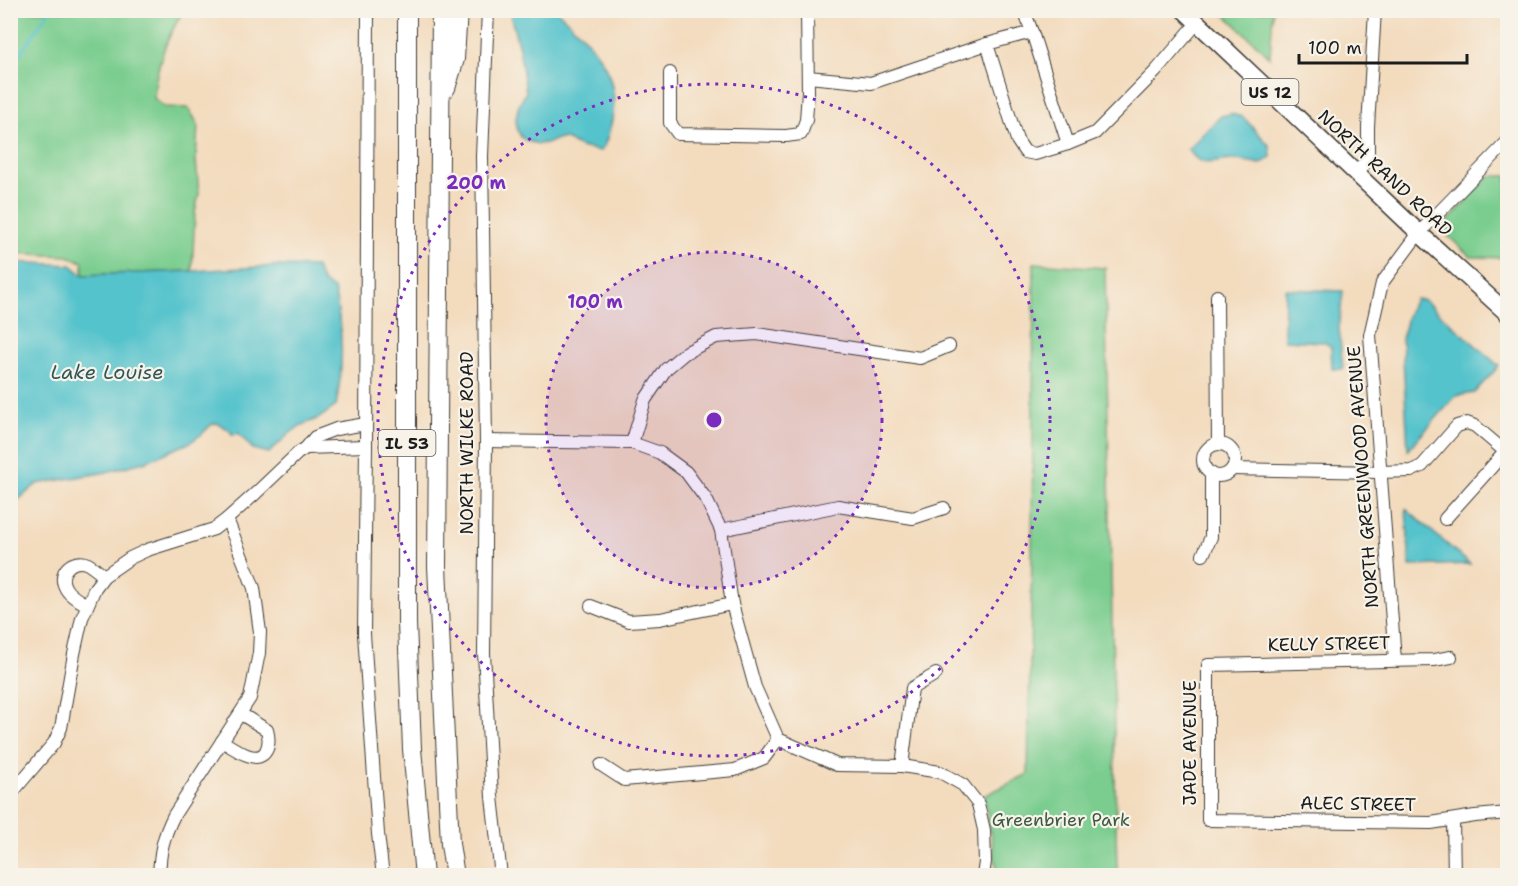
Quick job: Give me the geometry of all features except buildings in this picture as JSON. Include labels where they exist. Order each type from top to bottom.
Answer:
[{"type":"highway","name":"IL 53","points":[[407,10],[407,623],[412,749],[424,876]]},
{"type":"highway","name":"IL 53","points":[[441,10],[437,566],[450,844],[455,876]]},
{"type":"highway","points":[[440,110],[455,58],[458,10]]},
{"type":"main road","name":"NORTH RAND ROAD","points":[[1184,10],[1419,233],[1508,314]]},
{"type":"street","points":[[368,10],[364,634],[383,876]]},
{"type":"street","name":"NORTH WILKE ROAD","points":[[488,10],[482,156],[486,441],[484,653],[492,797],[501,876]]},
{"type":"street","points":[[670,72],[670,123],[678,134],[786,136],[801,134],[806,120],[807,10]]},
{"type":"street","points":[[1024,10],[1068,144]]},
{"type":"street","points":[[1356,173],[1368,159],[1375,10]]},
{"type":"street","points":[[987,44],[1017,140],[1029,154],[1035,154],[1095,133],[1156,71],[1197,22]]},
{"type":"street","points":[[808,77],[871,83],[987,44],[1032,32]]},
{"type":"street","name":"NORTH GREENWOOD AVENUE","points":[[1395,660],[1370,335],[1382,283],[1419,233],[1508,141]]},
{"type":"street","points":[[1217,296],[1218,444]]},
{"type":"street","points":[[632,443],[645,400],[666,369],[685,352],[716,337],[757,334],[920,358],[949,346]]},
{"type":"street","points":[[1232,469],[1234,454],[1227,446],[1218,444],[1208,448],[1203,458],[1205,467],[1216,475],[1225,474],[1232,469],[1411,471],[1422,466],[1457,426],[1467,423],[1475,426],[1506,453],[1444,519]]},
{"type":"street","points":[[10,795],[54,743],[61,728],[82,618],[95,588],[104,576],[130,558],[147,550],[214,529],[306,448],[315,436],[336,429],[366,424]]},
{"type":"street","points":[[486,441],[632,443],[660,453],[686,472],[706,499],[721,530],[732,604],[755,687],[778,739],[837,765],[902,766],[939,772],[963,785],[978,804],[984,830],[983,876]]},
{"type":"street","points":[[306,448],[366,446]]},
{"type":"street","points":[[1203,555],[1211,537],[1211,473]]},
{"type":"street","points":[[721,530],[838,506],[913,518],[944,508]]},
{"type":"street","points":[[159,876],[162,846],[168,828],[174,815],[250,698],[259,653],[260,632],[254,588],[227,519]]},
{"type":"street","points":[[87,605],[69,594],[62,580],[63,572],[69,565],[77,563],[87,564],[104,576]]},
{"type":"street","points":[[591,606],[629,621],[660,619],[732,604]]},
{"type":"street","name":"KELLY STREET","points":[[1208,665],[1434,660],[1451,657]]},
{"type":"street","name":"JADE AVENUE","points":[[1208,665],[1208,820]]},
{"type":"street","points":[[902,766],[912,688],[936,674]]},
{"type":"street","points":[[222,741],[249,756],[259,756],[265,753],[269,746],[267,730],[241,714]]},
{"type":"street","points":[[601,765],[624,780],[735,770],[764,758],[778,739]]},
{"type":"street","name":"ALEC STREET","points":[[1208,820],[1431,823],[1508,813]]},
{"type":"street","points":[[1453,820],[1454,876]]},
{"type":"green space","points":[[11,11],[183,11],[163,53],[154,98],[164,107],[188,108],[198,124],[196,160],[199,194],[195,212],[192,271],[83,275],[83,262],[68,256],[11,253]]},
{"type":"green space","points":[[1221,11],[1273,11],[1270,57]]},
{"type":"green space","points":[[1489,176],[1507,176],[1507,258],[1471,257],[1446,234],[1447,222]]},
{"type":"green space","name":"Greenbrier Park","points":[[1034,263],[1105,268],[1117,875],[998,875],[984,796],[1028,774]]},
{"type":"water","points":[[510,11],[557,11],[592,46],[601,59],[608,72],[614,103],[609,132],[601,151],[580,147],[566,139],[538,144],[521,137],[516,119],[518,108],[526,92]]},
{"type":"water","points":[[1231,114],[1243,117],[1270,146],[1271,157],[1261,164],[1232,160],[1207,163],[1193,156],[1188,149],[1221,116]]},
{"type":"water","name":"Lake Louise","points":[[11,262],[71,265],[83,275],[277,266],[316,267],[323,283],[334,289],[339,319],[341,362],[336,406],[319,418],[300,426],[269,453],[253,449],[238,433],[233,435],[217,423],[212,424],[189,443],[147,461],[107,472],[37,484],[11,506]]},
{"type":"water","points":[[1285,289],[1343,291],[1339,328],[1343,369],[1332,369],[1331,347],[1324,342],[1284,340]]},
{"type":"water","points":[[1415,299],[1424,300],[1499,366],[1474,393],[1456,396],[1408,450],[1402,338],[1407,316]]},
{"type":"water","points":[[1406,509],[1470,564],[1410,566]]},
{"type":"waterway","points":[[10,68],[50,10]]}]
